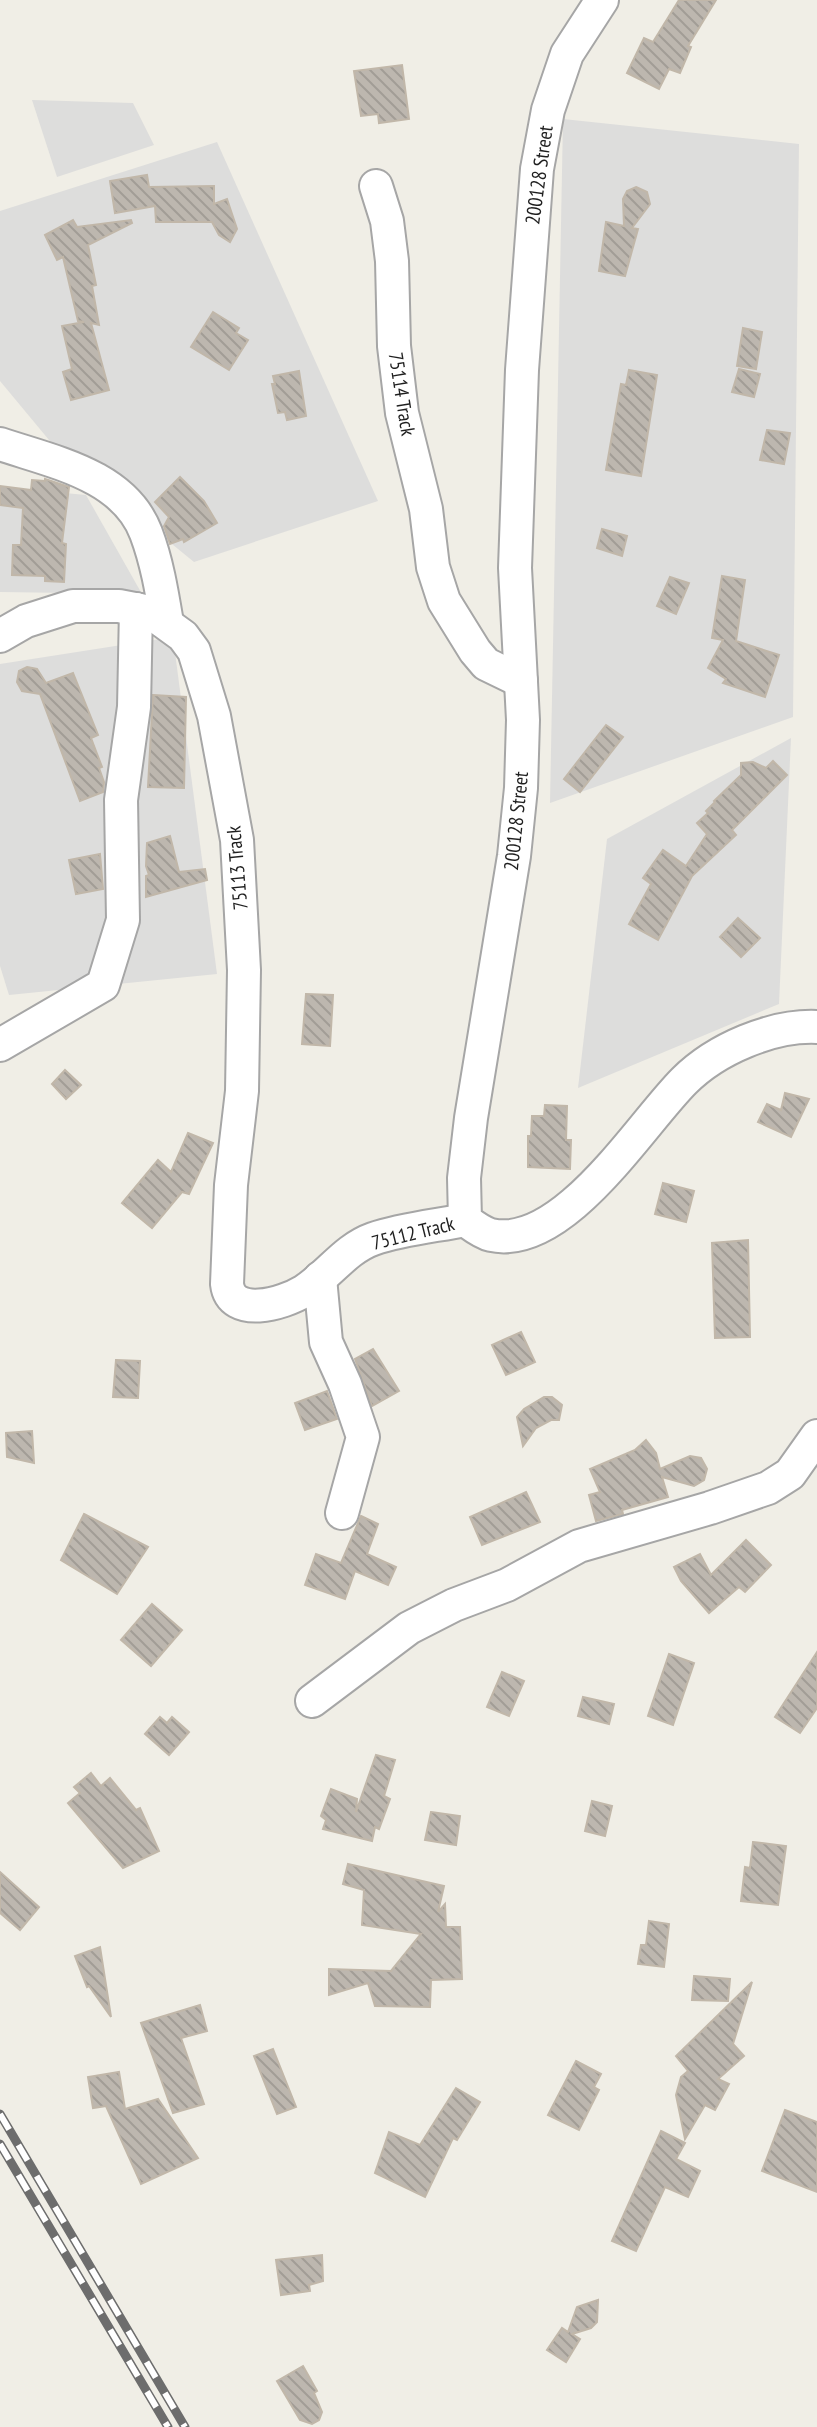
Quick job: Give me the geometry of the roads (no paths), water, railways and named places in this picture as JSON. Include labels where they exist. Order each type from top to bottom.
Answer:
[{"type":"street","name":"200128 Street","points":[[465,1220],[464,1178],[471,1118],[516,842],[521,788],[521,681],[515,568],[522,370],[537,169],[548,110],[567,54],[602,0]]},
{"type":"street","name":"75114 Track","points":[[376,186],[387,221],[392,261],[394,346],[402,413],[426,509],[433,567],[444,601],[475,651],[486,664],[521,681]]},
{"type":"street","points":[[0,444],[100,480],[133,509],[146,532],[167,623]]},
{"type":"street","name":"75113 Track","points":[[0,636],[26,621],[73,606],[119,606],[150,612],[183,636],[194,651],[214,716],[237,840],[244,970],[243,1046],[227,1284],[235,1303]]},
{"type":"street","points":[[0,1045],[103,985],[123,920],[121,800],[134,707],[136,609]]},
{"type":"street","points":[[465,1220],[489,1235],[511,1236],[559,1217],[581,1199],[686,1079],[717,1057],[756,1037],[802,1026],[817,1027]]},
{"type":"street","name":"75112 Track","points":[[235,1303],[249,1306],[270,1304],[303,1292],[346,1255],[371,1240],[465,1220]]},
{"type":"street","points":[[320,1278],[326,1342],[345,1384],[363,1437],[342,1513]]},
{"type":"street","points":[[312,1701],[409,1628],[454,1605],[507,1585],[579,1546],[768,1488],[790,1474],[817,1436]]},
{"type":"railway","points":[[0,2114],[185,2427]]},
{"type":"railway","points":[[0,2144],[168,2427]]}]
